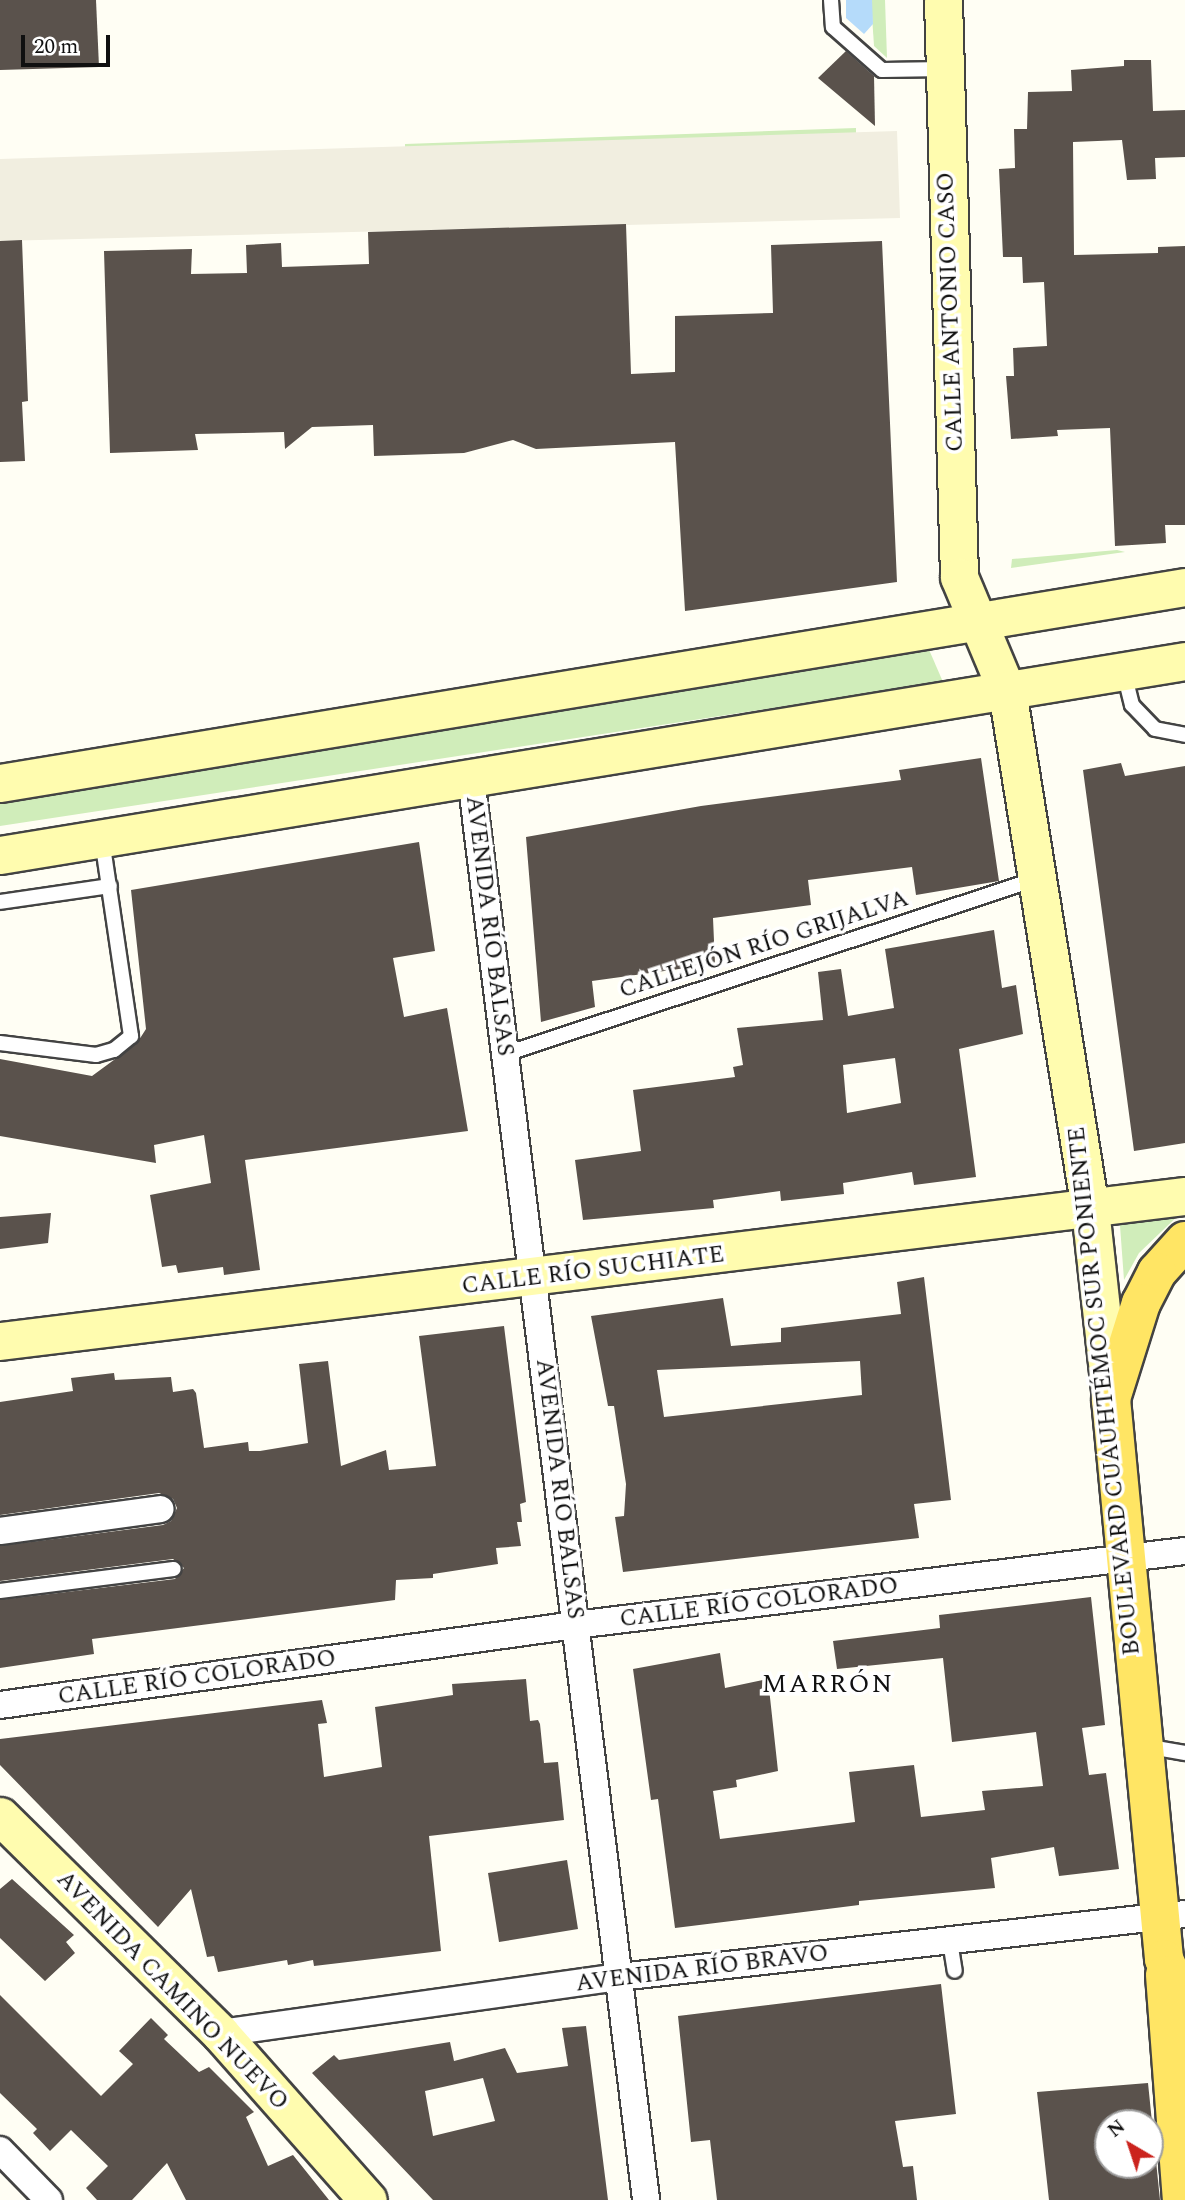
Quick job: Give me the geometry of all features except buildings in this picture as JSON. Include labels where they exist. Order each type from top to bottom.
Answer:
[{"type":"main road","name":"CALLE ANTONIO CASO","points":[[943,0],[959,577],[1007,691]]},
{"type":"main road","points":[[0,782],[1185,587]]},
{"type":"main road","points":[[0,855],[1185,661]]},
{"type":"main road","name":"BOULEVARD CUAUHTÉMOC SUR PONIENTE","points":[[1007,691],[1090,1209],[1111,1399],[1143,1746],[1172,1916],[1164,1959],[1185,2007]]},
{"type":"main road","name":"CALLE RÍO SUCHIATE","points":[[0,1341],[533,1279],[1185,1196]]},
{"type":"main road","points":[[1111,1399],[1141,1303],[1157,1272],[1185,1241]]},
{"type":"main road","name":"AVENIDA CAMINO NUEVO","points":[[0,1816],[220,2033],[368,2200]]},
{"type":"main road","points":[[1164,1959],[1182,2200]]},
{"type":"street","name":"AVENIDA RÍO BALSAS","points":[[471,778],[646,2200]]},
{"type":"street","points":[[0,1531],[161,1509]]},
{"type":"street","name":"CALLE RÍO COLORADO","points":[[0,1705],[575,1625],[1185,1551]]},
{"type":"street","name":"AVENIDA RÍO BRAVO","points":[[220,2033],[619,1977],[1172,1916]]},
{"type":"street","points":[[0,2150],[49,2200]]},
{"type":"lane","points":[[831,0],[833,27],[882,70],[945,69]]},
{"type":"lane","points":[[1124,673],[1132,705],[1155,729],[1185,735]]},
{"type":"lane","points":[[0,1043],[96,1055],[114,1049],[131,1036],[102,838]]},
{"type":"lane","name":"CALLEJÓN RÍO GRIJALVA","points":[[505,1054],[1036,878]]},
{"type":"lane","points":[[0,902],[110,886]]},
{"type":"lane","points":[[0,1591],[174,1569]]},
{"type":"lane","points":[[1143,1746],[1185,1753]]},
{"type":"lane","points":[[950,1941],[955,1970]]},
{"type":"green space","points":[[871,0],[885,0],[887,58],[874,46]]},
{"type":"green space","points":[[856,128],[856,133],[405,148],[405,144]]},
{"type":"green space","points":[[1117,550],[1125,552],[1011,568],[1012,559]]},
{"type":"green space","points":[[927,645],[943,682],[0,826],[0,796]]},
{"type":"green space","points":[[1185,1209],[1139,1253],[1124,1280],[1119,1212]]},
{"type":"shaded area","points":[[897,131],[900,218],[0,241],[0,159]]},
{"type":"water","points":[[846,0],[872,0],[873,24],[864,34],[846,18]]},
{"type":"district","name":"MARRÓN","points":[[828,1685]]}]
